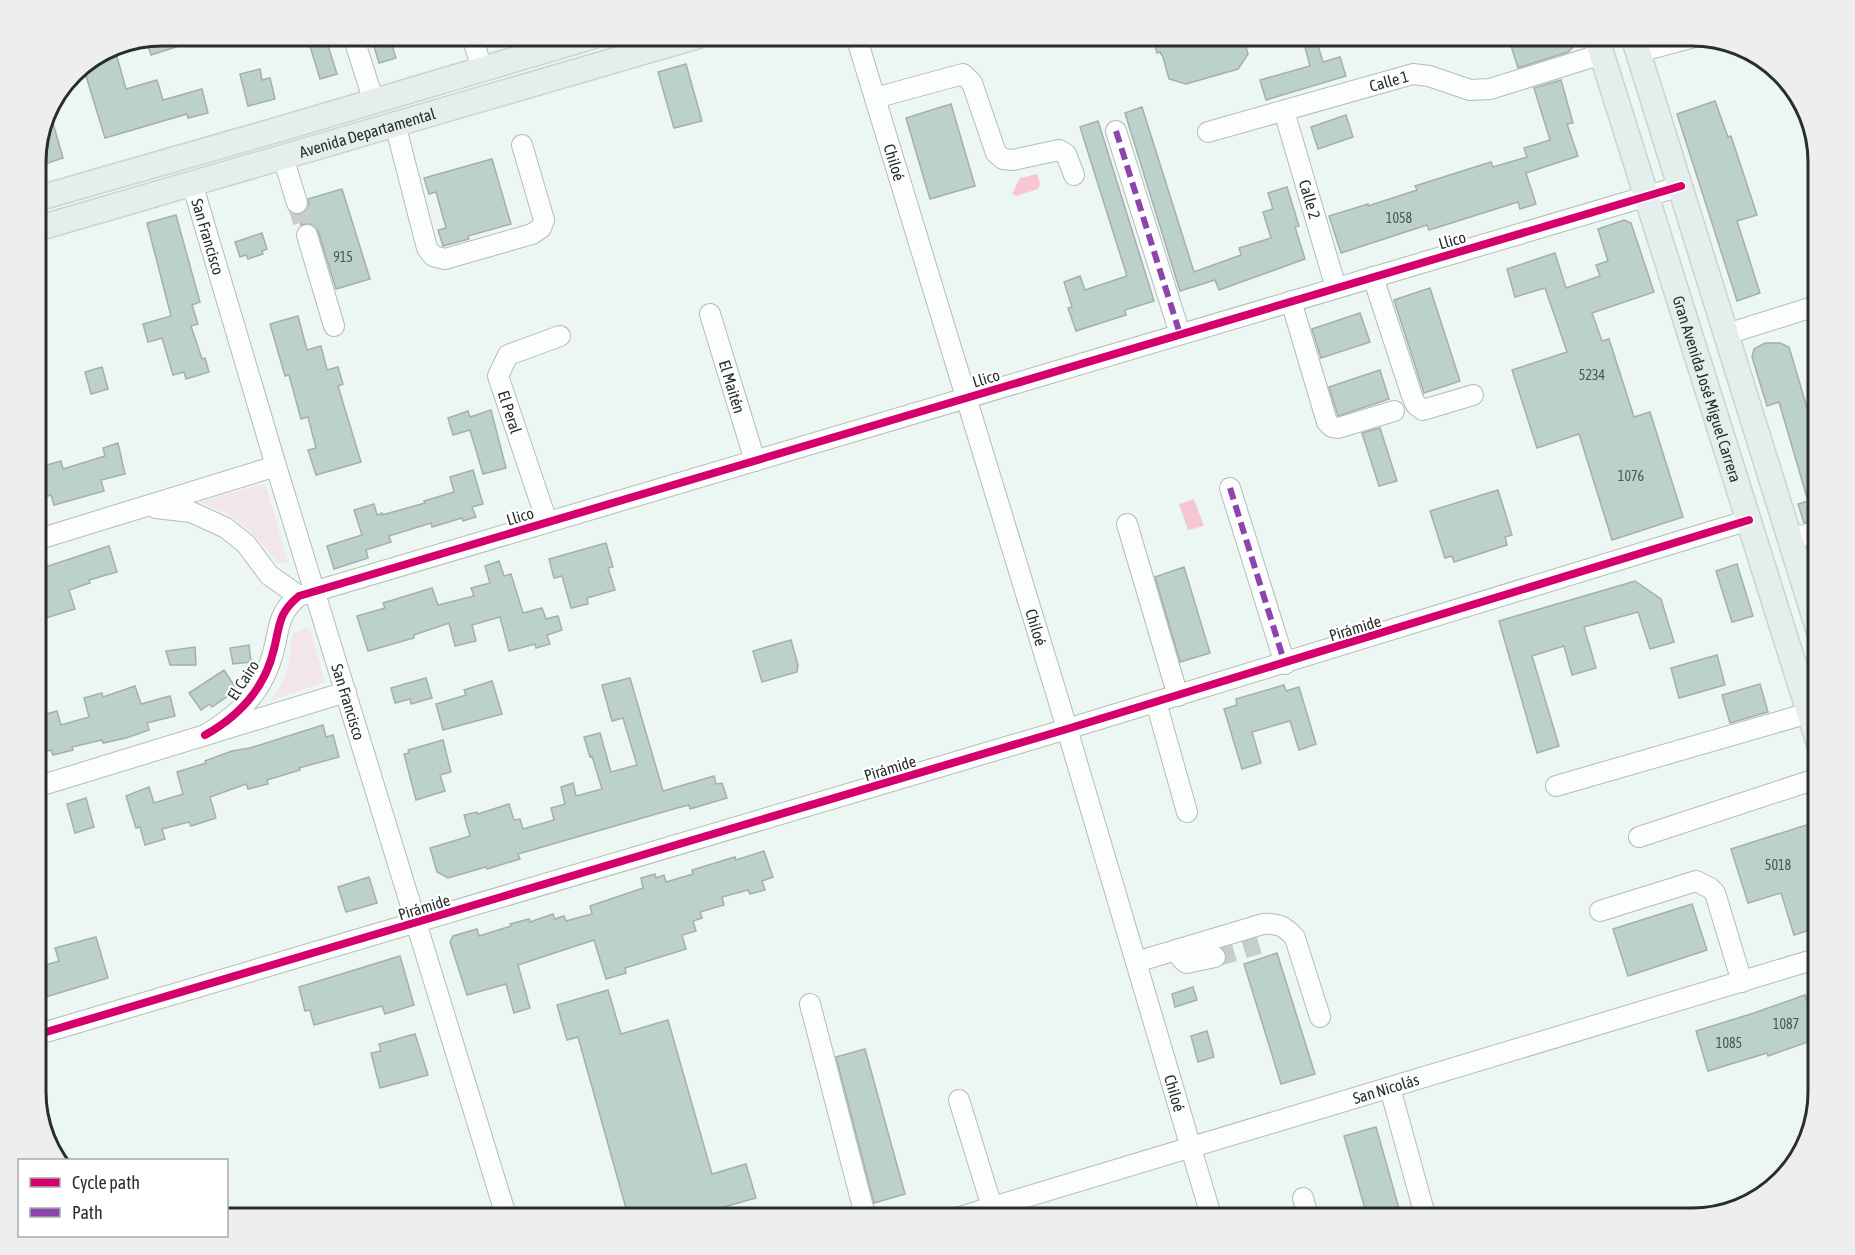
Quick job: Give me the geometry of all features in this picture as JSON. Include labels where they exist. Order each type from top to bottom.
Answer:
[{"type":"main road","name":"Avenida Departamental","points":[[47,196],[560,46]]},
{"type":"main road","name":"Avenida Departamental","points":[[47,226],[664,46]]},
{"type":"main road","name":"Gran Avenida José Miguel Carrera","points":[[1599,46],[1808,709]]},
{"type":"main road","points":[[1637,46],[1808,597]]},
{"type":"main road","points":[[1749,520],[1766,512],[1779,501]]},
{"type":"street","points":[[356,46],[374,102]]},
{"type":"street","points":[[475,46],[482,69]]},
{"type":"street","name":"Chiloé","points":[[859,46],[1067,729],[1209,1208]]},
{"type":"street","name":"Calle 1","points":[[1208,132],[1413,74],[1429,76],[1470,90],[1490,89],[1597,46]]},
{"type":"street","points":[[875,98],[963,74],[972,83],[996,153],[1003,159],[1013,160],[1059,150],[1066,154],[1074,175]]},
{"type":"street","name":"Calle 2","points":[[1284,111],[1336,288]]},
{"type":"street","points":[[395,124],[427,248],[433,256],[445,259],[532,234],[541,228],[544,220],[522,145]]},
{"type":"street","points":[[1116,131],[1180,334]]},
{"type":"street","points":[[283,157],[297,203]]},
{"type":"street","name":"San Francisco","points":[[192,183],[276,466],[306,594],[346,692],[504,1208]]},
{"type":"street","name":"Llico","points":[[306,594],[1681,186]]},
{"type":"street","points":[[307,235],[334,326]]},
{"type":"street","points":[[1373,277],[1416,405],[1423,410],[1473,395]]},
{"type":"street","points":[[1291,301],[1327,422],[1332,427],[1338,428],[1394,411]]},
{"type":"street","points":[[1727,334],[1808,308]]},
{"type":"street","name":"El Maitén","points":[[710,314],[754,461]]},
{"type":"street","name":"El Peral","points":[[547,522],[498,376],[508,355],[560,336]]},
{"type":"street","points":[[47,537],[140,510],[276,466]]},
{"type":"street","points":[[1230,489],[1284,664]]},
{"type":"street","points":[[140,510],[178,510],[215,521],[246,544],[269,575],[306,594]]},
{"type":"street","name":"Pirámide","points":[[47,1032],[1178,696],[1749,520]]},
{"type":"street","points":[[1127,524],[1178,696]]},
{"type":"street","points":[[1790,539],[1808,534]]},
{"type":"street","name":"El Cairo","points":[[205,735],[236,714],[253,695],[271,662],[279,620],[287,605],[306,594]]},
{"type":"street","name":"El Cairo","points":[[47,784],[346,692]]},
{"type":"street","points":[[1156,702],[1187,812]]},
{"type":"street","points":[[1557,786],[1808,712]]},
{"type":"street","points":[[1640,837],[1808,782]]},
{"type":"street","points":[[1600,910],[1696,881],[1704,884],[1714,893],[1742,981]]},
{"type":"street","points":[[1136,962],[1263,924],[1277,923],[1287,928],[1295,938],[1320,1017]]},
{"type":"street","points":[[1179,949],[1181,958],[1186,963],[1215,957]]},
{"type":"street","name":"San Nicolás","points":[[989,1208],[1808,961]]},
{"type":"street","points":[[810,1004],[863,1208]]},
{"type":"street","points":[[1390,1088],[1423,1208]]},
{"type":"street","points":[[958,1100],[992,1207]]},
{"type":"street","points":[[1303,1198],[1306,1208]]},
{"type":"shaded area","points":[[1037,174],[1040,184],[1038,189],[1016,196],[1012,194],[1020,178]]},
{"type":"shaded area","points":[[263,484],[266,486],[288,562],[278,563],[260,541],[236,519],[199,502]]},
{"type":"shaded area","points":[[1194,499],[1204,526],[1188,530],[1179,504]]},
{"type":"shaded area","points":[[305,628],[310,630],[325,682],[270,701],[285,677],[293,633]]},
{"type":"building","points":[[179,46],[151,55],[148,47]]},
{"type":"building","points":[[310,46],[328,46],[337,74],[320,79]]},
{"type":"building","points":[[374,46],[392,46],[396,58],[379,63]]},
{"type":"building","points":[[1155,46],[1246,46],[1248,54],[1238,69],[1186,84],[1169,79],[1163,57],[1160,52],[1157,53]]},
{"type":"building","points":[[1305,46],[1318,46],[1323,62],[1340,57],[1346,76],[1266,100],[1260,80],[1310,66]]},
{"type":"building","points":[[1511,46],[1573,46],[1568,52],[1518,68]]},
{"type":"building","points":[[117,56],[126,89],[157,80],[163,100],[202,89],[208,113],[188,118],[187,114],[105,138],[86,75]]},
{"type":"building","points":[[686,64],[702,121],[674,128],[658,72]]},
{"type":"building","points":[[260,69],[262,80],[270,78],[275,99],[248,106],[240,74]]},
{"type":"building","points":[[1561,80],[1573,123],[1567,124],[1578,156],[1526,173],[1536,204],[1520,209],[1518,202],[1429,230],[1427,225],[1341,253],[1329,216],[1417,190],[1415,186],[1491,162],[1493,167],[1527,157],[1524,148],[1550,140],[1534,88]]},
{"type":"building","points":[[1715,101],[1728,137],[1731,136],[1757,215],[1737,221],[1760,293],[1737,301],[1677,114]]},
{"type":"building","points":[[951,104],[975,186],[930,199],[906,118]]},
{"type":"building","points":[[1142,107],[1194,272],[1241,255],[1239,248],[1271,238],[1263,212],[1273,209],[1268,193],[1287,187],[1299,226],[1295,227],[1305,259],[1219,290],[1215,280],[1180,291],[1125,113]]},
{"type":"building","points":[[1346,115],[1353,137],[1318,149],[1311,127]]},
{"type":"building","points":[[1098,121],[1154,301],[1125,310],[1126,315],[1076,331],[1068,308],[1072,307],[1064,282],[1080,276],[1085,290],[1127,276],[1080,127]]},
{"type":"building","points":[[53,124],[63,158],[47,163]]},
{"type":"building","points":[[492,159],[511,224],[468,236],[469,239],[443,246],[438,230],[446,228],[436,192],[429,194],[424,178]]},
{"type":"building","points":[[342,189],[370,279],[336,289],[318,231],[310,224],[301,225],[298,215],[306,211],[309,205],[308,199]]},
{"type":"building","points":[[176,215],[200,302],[192,305],[198,324],[191,326],[209,372],[186,379],[184,372],[173,375],[162,338],[148,342],[143,324],[171,316],[147,223]]},
{"type":"building","points":[[1624,220],[1631,223],[1654,292],[1592,313],[1602,341],[1609,339],[1634,417],[1650,412],[1683,517],[1612,540],[1579,434],[1537,448],[1512,370],[1567,352],[1545,288],[1515,297],[1507,269],[1555,253],[1566,288],[1600,276],[1596,265],[1608,261],[1598,229]]},
{"type":"building","points":[[262,233],[267,249],[262,251],[263,254],[248,259],[246,255],[240,257],[235,242]]},
{"type":"building","points":[[1430,288],[1460,381],[1424,393],[1394,300]]},
{"type":"building","points":[[1360,313],[1370,342],[1321,358],[1312,329]]},
{"type":"building","points":[[298,316],[307,350],[321,346],[327,370],[338,367],[343,384],[338,386],[361,462],[316,475],[308,450],[316,448],[308,417],[301,419],[289,375],[285,376],[270,324]]},
{"type":"building","points":[[1765,343],[1780,343],[1789,347],[1808,411],[1808,501],[1779,402],[1767,406],[1752,357],[1754,349]]},
{"type":"building","points":[[102,367],[108,389],[91,394],[85,372]]},
{"type":"building","points":[[1380,370],[1389,399],[1338,416],[1329,387]]},
{"type":"building","points":[[491,410],[506,468],[483,474],[470,430],[453,435],[448,418],[468,411],[470,417]]},
{"type":"building","points":[[1380,428],[1397,481],[1379,486],[1362,433]]},
{"type":"building","points":[[118,443],[125,474],[101,480],[104,491],[54,505],[51,495],[47,496],[47,465],[61,461],[63,469],[105,456],[103,448]]},
{"type":"building","points":[[473,470],[483,504],[472,507],[476,517],[463,521],[462,518],[432,527],[431,523],[389,536],[391,542],[366,550],[368,558],[334,569],[327,546],[362,535],[354,510],[374,504],[377,515],[382,513],[382,515],[425,503],[424,501],[454,492],[450,477]]},
{"type":"building","points":[[1498,490],[1512,535],[1505,537],[1507,545],[1454,562],[1452,556],[1445,558],[1430,511]]},
{"type":"building","points":[[1808,501],[1808,522],[1804,523],[1798,504]]},
{"type":"building","points":[[606,543],[613,567],[608,568],[615,590],[587,598],[588,604],[571,608],[562,576],[554,578],[549,559]]},
{"type":"building","points":[[109,546],[117,572],[89,580],[90,583],[69,590],[75,609],[47,618],[47,566]]},
{"type":"building","points":[[499,561],[504,576],[511,574],[523,613],[542,608],[546,619],[558,616],[562,630],[547,635],[550,644],[536,648],[535,644],[509,651],[500,617],[472,625],[476,641],[455,646],[449,623],[414,635],[414,638],[368,651],[357,616],[385,608],[383,603],[432,588],[438,605],[474,596],[471,588],[490,583],[485,566]]},
{"type":"building","points":[[1737,564],[1753,616],[1732,622],[1716,571]]},
{"type":"building","points":[[1184,567],[1210,653],[1180,662],[1155,577]]},
{"type":"building","points":[[1635,581],[1661,599],[1674,642],[1650,649],[1638,612],[1584,627],[1596,668],[1572,675],[1564,646],[1532,656],[1559,746],[1537,753],[1499,621]]},
{"type":"building","points":[[791,640],[798,665],[797,672],[762,682],[753,651]]},
{"type":"building","points":[[249,645],[251,662],[233,664],[230,648]]},
{"type":"building","points":[[195,647],[196,665],[170,665],[166,651]]},
{"type":"building","points":[[1717,655],[1725,685],[1679,698],[1671,668]]},
{"type":"building","points":[[224,670],[235,687],[226,693],[228,696],[212,707],[210,704],[201,710],[189,693]]},
{"type":"building","points":[[426,678],[432,698],[411,704],[410,699],[395,703],[391,688]]},
{"type":"building","points":[[630,678],[663,791],[714,776],[716,784],[722,783],[727,798],[690,809],[689,805],[677,808],[518,854],[520,859],[487,869],[486,867],[448,878],[437,872],[430,848],[470,836],[464,815],[477,812],[478,814],[509,804],[514,820],[520,819],[523,829],[554,820],[551,808],[565,804],[561,787],[573,783],[576,796],[602,789],[584,737],[600,733],[611,772],[637,765],[623,718],[612,721],[602,685]]},
{"type":"building","points":[[492,681],[502,714],[443,730],[436,704],[466,695],[464,690]]},
{"type":"building","points":[[1760,684],[1768,712],[1730,723],[1722,695]]},
{"type":"building","points":[[1284,685],[1286,691],[1299,687],[1316,744],[1299,750],[1290,721],[1252,732],[1261,763],[1242,769],[1224,709],[1237,705],[1236,699]]},
{"type":"building","points":[[135,686],[141,704],[170,696],[175,716],[147,723],[149,730],[126,738],[103,743],[102,740],[72,747],[73,750],[53,755],[51,750],[47,751],[47,714],[57,711],[61,725],[89,717],[84,698],[102,693],[103,697]]},
{"type":"building","points":[[323,725],[326,737],[333,735],[339,757],[267,780],[268,784],[248,789],[246,784],[210,797],[216,818],[191,826],[189,822],[162,829],[165,839],[145,845],[140,827],[136,828],[126,796],[149,787],[154,803],[183,794],[177,772],[206,763],[205,761],[232,751],[250,748]]},
{"type":"building","points":[[443,740],[451,772],[440,775],[445,791],[416,800],[404,754],[409,753],[408,750]]},
{"type":"building","points":[[86,798],[94,827],[75,833],[67,804]]},
{"type":"building","points":[[1808,824],[1808,931],[1794,935],[1781,893],[1748,903],[1731,849]]},
{"type":"building","points":[[764,851],[773,877],[762,881],[765,890],[750,894],[748,890],[722,897],[724,905],[700,912],[702,918],[693,921],[696,931],[682,935],[686,949],[625,968],[626,973],[606,979],[594,940],[518,965],[530,1008],[514,1013],[506,984],[467,995],[450,942],[453,936],[477,929],[479,936],[511,926],[510,924],[529,919],[530,922],[553,914],[555,919],[564,916],[566,921],[592,914],[590,906],[643,888],[641,878],[655,874],[656,878],[664,875],[666,882],[693,874],[692,870]]},
{"type":"building","points":[[369,877],[377,903],[346,912],[338,887]]},
{"type":"building","points":[[1692,904],[1707,950],[1628,976],[1613,929]]},
{"type":"building","points":[[96,937],[108,978],[47,997],[47,965],[59,961],[55,948]]},
{"type":"building","points":[[1277,953],[1315,1074],[1281,1084],[1244,964]]},
{"type":"building","points":[[400,956],[414,1005],[385,1014],[382,1006],[314,1025],[310,1010],[305,1011],[299,987]]},
{"type":"building","points":[[1193,987],[1197,1000],[1175,1007],[1172,994]]},
{"type":"building","points":[[608,990],[621,1034],[668,1020],[712,1174],[746,1164],[756,1198],[720,1208],[626,1208],[578,1037],[567,1040],[557,1005]]},
{"type":"building","points":[[1805,995],[1808,1004],[1808,1042],[1768,1056],[1767,1053],[1708,1071],[1696,1031]]},
{"type":"building","points":[[1207,1031],[1214,1057],[1198,1062],[1191,1036]]},
{"type":"building","points":[[415,1034],[428,1075],[380,1088],[371,1053],[381,1051],[379,1044]]},
{"type":"building","points":[[865,1049],[905,1194],[874,1203],[836,1057]]},
{"type":"building","points":[[1376,1127],[1399,1208],[1365,1208],[1344,1136]]},
{"type":"tunnel","points":[[297,203],[307,235]]},
{"type":"tunnel","points":[[1215,957],[1259,944]]},
{"type":"marked path","points":[[1116,131],[1180,334]]},
{"type":"marked path","points":[[1230,488],[1285,664]]},
{"type":"cycle path","points":[[205,735],[229,719],[249,700],[270,663],[283,614],[299,596],[1681,186]]},
{"type":"cycle path","points":[[47,1032],[1067,729],[1749,520]]}]
